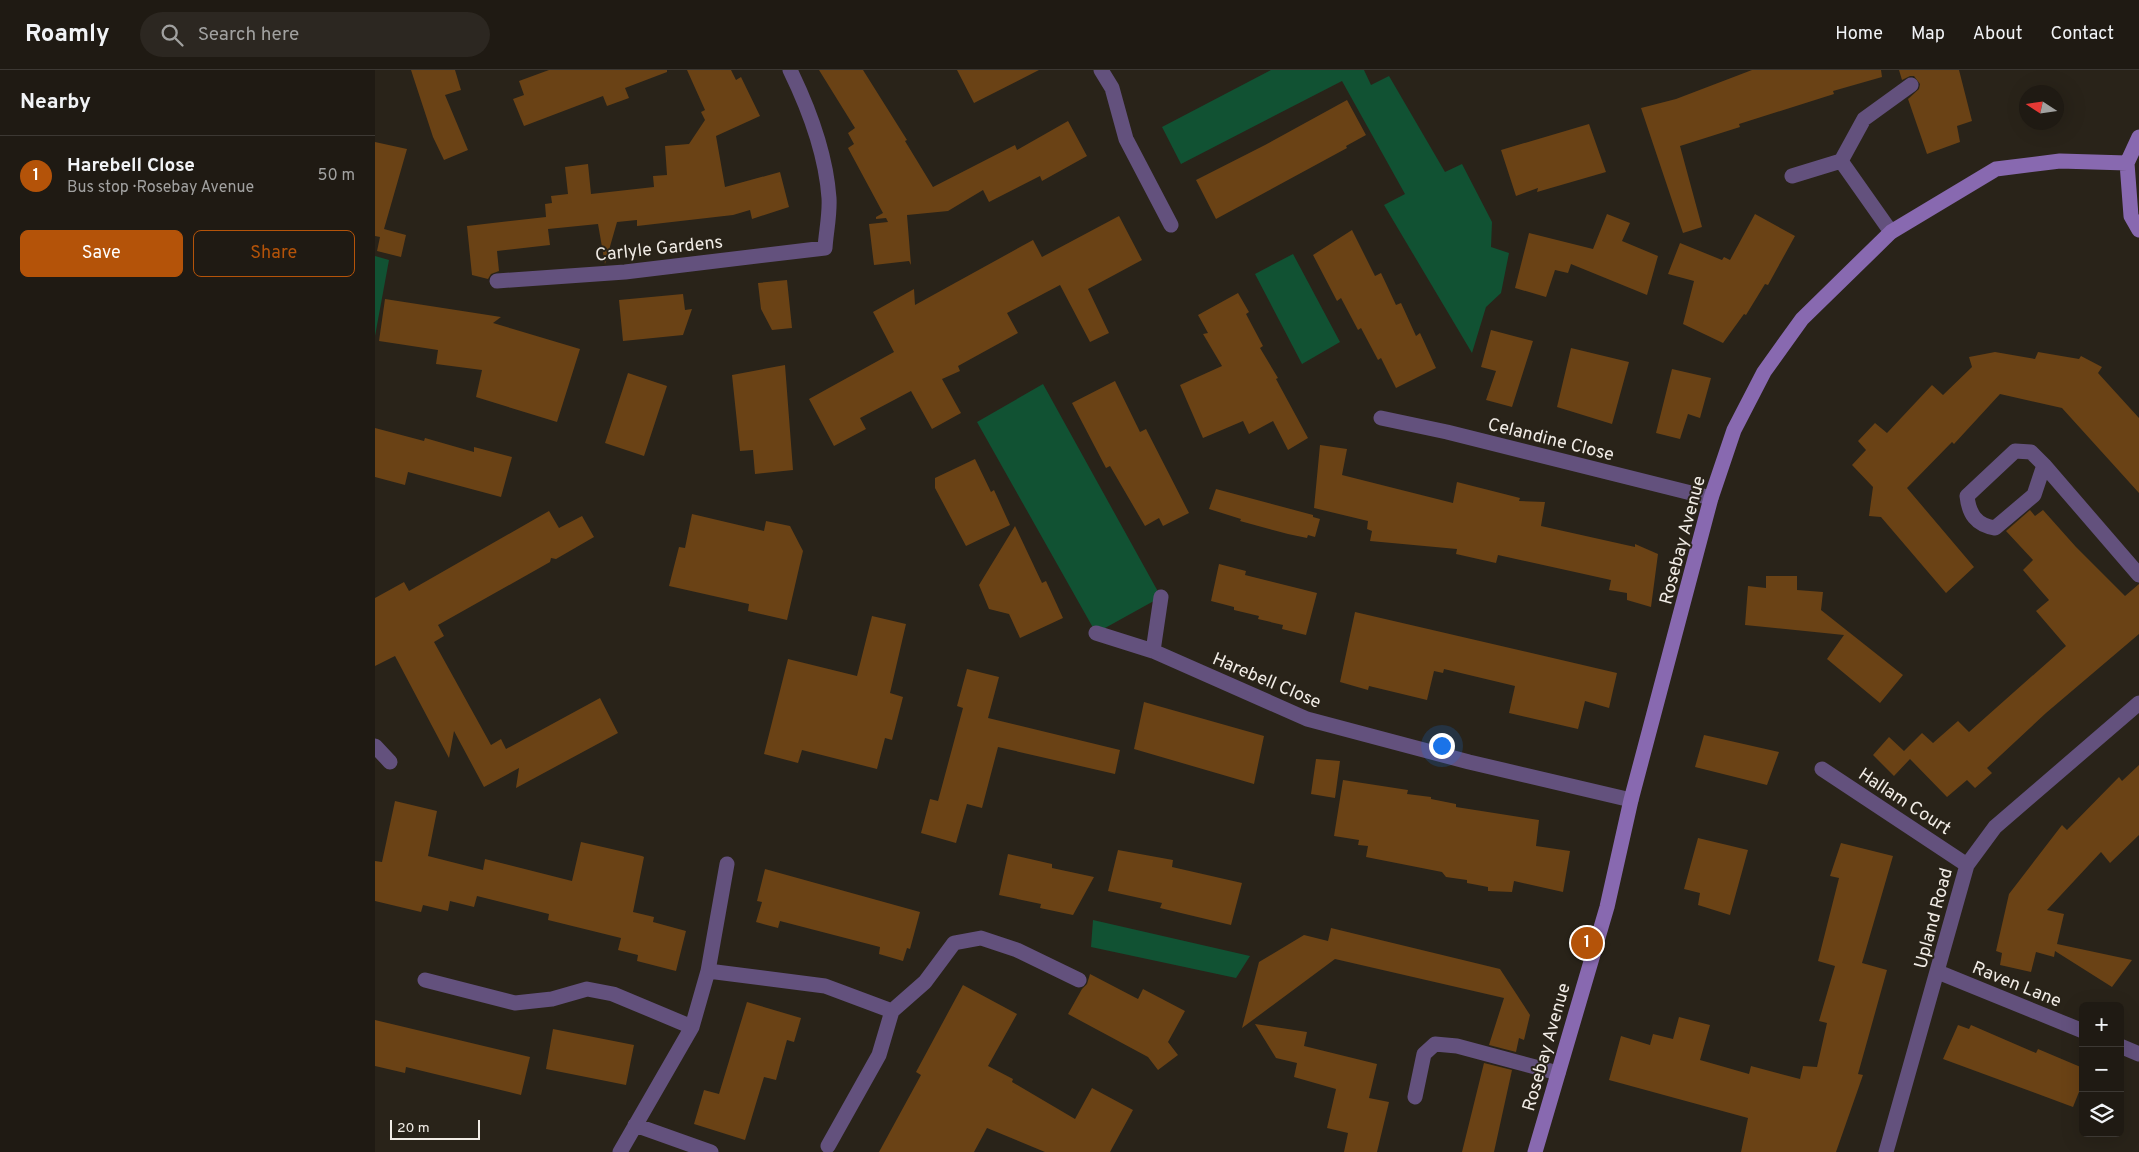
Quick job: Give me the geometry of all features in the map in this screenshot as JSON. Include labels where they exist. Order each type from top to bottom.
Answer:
[{"type":"street","name":"Carlyle Gardens","points":[[497,281],[625,272],[825,248],[829,200],[825,168],[805,101],[790,70]]},
{"type":"street","points":[[1101,70],[1112,88],[1126,139],[1171,226]]},
{"type":"street","points":[[1792,176],[1841,161],[1864,119],[1911,85]]},
{"type":"street","points":[[2139,136],[2127,163],[2131,216],[2139,230]]},
{"type":"street","points":[[1841,161],[1891,232]]},
{"type":"street","name":"Rosebay Avenue","points":[[1535,1152],[1607,907],[1631,800],[1711,498],[1734,430],[1764,372],[1802,319],[1891,232],[1996,169],[2060,161],[2127,163]]},
{"type":"street","name":"Celandine Close","points":[[1381,418],[1447,432],[1711,498]]},
{"type":"street","points":[[2044,465],[2034,495],[1995,528],[1984,526],[1975,519],[1968,508],[1967,496],[2015,451],[2031,452],[2044,465],[2139,574]]},
{"type":"street","points":[[1153,651],[1161,597]]},
{"type":"street","name":"Harebell Close","points":[[1096,633],[1153,651],[1307,719],[1469,762],[1631,800]]},
{"type":"street","name":"Upland Road","points":[[1886,1152],[1967,865],[1995,827],[2139,703]]},
{"type":"street","points":[[375,746],[390,762]]},
{"type":"street","name":"Hallam Court","points":[[1822,769],[1967,865]]},
{"type":"street","points":[[620,1152],[670,1069],[692,1027],[708,971],[727,864]]},
{"type":"street","points":[[828,1146],[879,1055],[892,1011],[925,982],[954,943],[981,938],[1017,950],[1079,980]]},
{"type":"street","points":[[708,971],[825,986],[892,1011]]},
{"type":"street","name":"Raven Lane","points":[[1938,972],[2079,1029]]},
{"type":"street","points":[[425,980],[515,1003],[551,999],[587,989],[605,992],[692,1027]]},
{"type":"street","points":[[1415,1097],[1424,1054],[1435,1044],[1457,1046],[1558,1073]]},
{"type":"street","points":[[2122,1047],[2139,1054]]},
{"type":"street","points":[[635,1125],[711,1152]]},
{"type":"green space","points":[[1271,70],[1364,70],[1371,85],[1389,76],[1445,172],[1462,164],[1492,222],[1491,247],[1509,253],[1501,293],[1486,307],[1472,353],[1384,205],[1405,194],[1342,81],[1181,164],[1162,127]]},
{"type":"green space","points":[[1293,254],[1340,342],[1302,364],[1255,274]]},
{"type":"green space","points":[[375,256],[389,260],[375,336]]},
{"type":"green space","points":[[1043,384],[1161,597],[1096,633],[977,422]]},
{"type":"green space","points":[[1093,920],[1250,956],[1236,978],[1091,947]]},
{"type":"building","points":[[411,70],[455,70],[461,90],[445,95],[468,150],[444,160],[433,137]]},
{"type":"building","points":[[549,70],[667,70],[667,72],[625,88],[629,98],[607,106],[603,96],[524,126],[513,99],[524,95],[519,81]]},
{"type":"building","points":[[687,70],[731,70],[736,80],[741,77],[760,116],[716,136],[725,187],[780,172],[789,207],[752,219],[750,210],[733,215],[637,226],[637,220],[617,222],[605,264],[598,224],[548,229],[550,245],[497,251],[499,271],[491,274],[488,279],[472,275],[467,226],[546,217],[545,204],[552,203],[551,196],[568,194],[565,167],[588,164],[591,194],[654,187],[653,176],[667,175],[665,146],[689,144],[705,120],[701,112],[705,110]]},
{"type":"building","points":[[819,70],[863,70],[907,140],[905,141],[933,187],[1015,145],[1017,150],[1068,121],[1087,156],[1042,181],[1040,176],[989,202],[983,190],[948,211],[907,215],[911,265],[909,261],[874,265],[869,224],[888,222],[886,218],[876,219],[876,217],[883,213],[848,148],[854,144],[848,133],[855,128]]},
{"type":"building","points":[[957,70],[1039,70],[974,103]]},
{"type":"building","points":[[1752,70],[1881,70],[1882,77],[1833,91],[1834,94],[1739,124],[1740,127],[1680,146],[1702,227],[1683,233],[1641,108],[1676,99]]},
{"type":"building","points":[[1899,70],[1959,70],[1972,121],[1957,126],[1960,142],[1927,154],[1908,99],[1919,89],[1920,84],[1914,76],[1902,80]]},
{"type":"building","points":[[1347,100],[1366,135],[1346,146],[1347,148],[1216,219],[1196,180]]},
{"type":"building","points":[[1589,124],[1606,172],[1537,192],[1538,188],[1516,196],[1501,150]]},
{"type":"building","points":[[375,142],[407,149],[384,229],[406,235],[401,257],[377,251],[380,237],[375,236]]},
{"type":"building","points":[[1607,214],[1630,223],[1622,241],[1658,256],[1647,295],[1571,264],[1568,273],[1555,270],[1546,297],[1515,288],[1529,233],[1593,249]]},
{"type":"building","points":[[1755,214],[1795,236],[1768,285],[1765,284],[1746,315],[1744,314],[1723,343],[1683,324],[1694,281],[1668,274],[1680,243],[1722,260],[1724,257],[1730,260]]},
{"type":"building","points":[[1119,216],[1142,260],[1088,289],[1109,333],[1090,342],[1060,285],[1007,313],[1018,333],[958,366],[960,371],[942,379],[961,413],[932,429],[911,391],[860,418],[866,429],[834,446],[809,399],[894,352],[873,312],[914,289],[915,305],[1033,240],[1042,257]]},
{"type":"building","points":[[1352,230],[1375,276],[1381,273],[1396,305],[1401,303],[1416,336],[1420,333],[1436,368],[1396,388],[1381,358],[1378,360],[1361,328],[1358,330],[1341,298],[1337,301],[1313,255]]},
{"type":"building","points":[[787,280],[792,328],[772,330],[761,309],[758,283]]},
{"type":"building","points":[[1238,293],[1249,312],[1246,314],[1263,346],[1260,348],[1278,378],[1276,379],[1308,438],[1288,450],[1273,421],[1249,434],[1243,421],[1203,438],[1180,385],[1222,366],[1203,334],[1208,333],[1198,315]]},
{"type":"building","points":[[683,294],[685,310],[692,309],[683,335],[623,341],[619,300]]},
{"type":"building","points":[[385,299],[501,317],[493,323],[580,349],[557,422],[476,397],[482,370],[436,364],[438,350],[379,341]]},
{"type":"building","points":[[1491,330],[1533,341],[1512,407],[1486,400],[1496,371],[1481,367]]},
{"type":"building","points":[[1571,348],[1629,362],[1612,424],[1557,407]]},
{"type":"building","points":[[1995,352],[2035,359],[2038,352],[2079,359],[2081,356],[2102,367],[2098,373],[2139,418],[2139,493],[2062,408],[2000,394],[1954,444],[1952,442],[1907,488],[1974,567],[1946,593],[1881,517],[1869,516],[1873,487],[1852,465],[1866,450],[1858,441],[1875,423],[1887,433],[1932,385],[1943,395],[1972,367],[1969,357]]},
{"type":"building","points":[[785,365],[793,470],[755,474],[753,450],[740,451],[732,375]]},
{"type":"building","points":[[1672,369],[1711,378],[1700,418],[1688,414],[1680,439],[1656,433]]},
{"type":"building","points":[[628,373],[667,386],[644,456],[605,443]]},
{"type":"building","points":[[1115,381],[1140,432],[1146,429],[1189,513],[1163,526],[1159,518],[1145,526],[1110,466],[1106,468],[1072,403]]},
{"type":"building","points":[[375,428],[424,441],[425,438],[474,452],[474,447],[512,457],[501,497],[408,472],[405,485],[375,477]]},
{"type":"building","points":[[1320,445],[1347,449],[1342,475],[1453,503],[1457,482],[1520,498],[1519,501],[1545,502],[1541,526],[1635,547],[1635,544],[1658,554],[1651,607],[1627,600],[1627,593],[1609,590],[1611,580],[1498,555],[1496,563],[1456,554],[1457,549],[1370,541],[1372,531],[1367,529],[1368,521],[1314,508]]},
{"type":"building","points":[[975,459],[991,492],[994,490],[1010,525],[966,546],[935,488],[935,478]]},
{"type":"building","points":[[1216,489],[1313,515],[1313,517],[1320,519],[1315,537],[1308,535],[1307,538],[1288,534],[1240,521],[1241,519],[1209,509]]},
{"type":"building","points":[[2030,510],[2035,516],[2043,510],[2076,547],[2125,596],[2139,584],[2139,634],[2046,713],[1987,768],[1992,773],[1975,788],[1967,780],[1947,797],[1910,759],[1894,776],[1873,755],[1889,737],[1904,751],[1922,733],[1933,743],[1958,721],[1969,732],[2066,646],[2036,611],[2049,600],[2023,570],[2033,560],[2006,531]]},
{"type":"building","points":[[549,511],[559,528],[582,516],[594,537],[556,559],[551,558],[550,562],[438,625],[444,636],[434,642],[491,745],[501,739],[506,749],[600,698],[618,733],[516,788],[519,768],[484,787],[454,731],[449,758],[395,656],[375,666],[375,598],[404,582],[409,591]]},
{"type":"building","points":[[692,514],[764,531],[766,521],[790,526],[803,551],[787,620],[748,611],[749,604],[669,586],[679,547],[685,548]]},
{"type":"building","points":[[1015,526],[1042,583],[1046,581],[1063,618],[1020,638],[1009,614],[989,609],[979,585]]},
{"type":"building","points":[[1219,564],[1246,571],[1245,575],[1317,593],[1306,635],[1282,629],[1283,625],[1258,619],[1259,616],[1234,610],[1234,607],[1211,601]]},
{"type":"building","points":[[1766,576],[1797,576],[1797,590],[1823,592],[1821,610],[1903,675],[1880,703],[1827,659],[1844,635],[1745,625],[1748,586],[1766,588]]},
{"type":"building","points":[[1355,612],[1617,673],[1609,708],[1585,701],[1578,729],[1509,713],[1515,686],[1444,669],[1443,673],[1434,671],[1427,700],[1369,686],[1368,690],[1340,682]]},
{"type":"building","points":[[872,616],[906,624],[890,693],[903,697],[892,740],[885,738],[877,769],[802,750],[798,763],[764,754],[788,659],[857,676]]},
{"type":"building","points":[[967,669],[999,677],[988,718],[1120,750],[1115,774],[998,747],[982,808],[967,804],[956,843],[921,833],[930,799],[938,801],[963,708],[957,706]]},
{"type":"building","points":[[1144,702],[1264,736],[1254,784],[1134,749]]},
{"type":"building","points":[[1704,735],[1779,752],[1767,785],[1695,767]]},
{"type":"building","points":[[1316,759],[1340,761],[1335,798],[1311,794]]},
{"type":"building","points":[[2139,765],[2139,835],[2110,863],[2101,852],[2047,910],[2064,914],[2057,944],[2132,960],[2112,987],[2055,951],[2054,957],[2036,952],[2031,972],[2000,965],[2002,953],[1996,951],[2009,894],[2062,825],[2067,830],[2119,777],[2122,781]]},
{"type":"building","points":[[1343,780],[1408,790],[1407,794],[1431,797],[1431,799],[1456,804],[1456,807],[1539,820],[1536,846],[1570,851],[1563,892],[1514,881],[1512,892],[1488,891],[1488,887],[1467,883],[1467,880],[1446,877],[1442,872],[1366,857],[1368,846],[1358,845],[1359,840],[1334,836]]},
{"type":"building","points":[[395,801],[437,811],[428,856],[483,870],[485,859],[572,881],[581,842],[644,857],[633,912],[654,917],[653,922],[686,931],[676,971],[637,961],[638,955],[618,950],[621,938],[548,920],[549,914],[477,896],[474,907],[450,901],[448,911],[423,905],[421,912],[375,901],[375,861],[382,862]]},
{"type":"building","points":[[1698,838],[1748,850],[1730,915],[1698,905],[1700,893],[1684,889]]},
{"type":"building","points":[[1841,843],[1893,856],[1862,963],[1887,970],[1858,1074],[1863,1075],[1836,1152],[1741,1152],[1748,1118],[1609,1080],[1621,1036],[1650,1045],[1653,1034],[1673,1039],[1679,1017],[1710,1025],[1700,1060],[1749,1074],[1751,1066],[1800,1079],[1803,1066],[1817,1067],[1827,1023],[1819,1021],[1835,966],[1818,961],[1839,878],[1830,876]]},
{"type":"building","points":[[1118,850],[1173,860],[1172,867],[1242,883],[1231,925],[1160,908],[1162,903],[1108,891]]},
{"type":"building","points":[[1008,854],[1052,864],[1052,868],[1094,877],[1073,915],[1040,908],[1041,904],[999,895]]},
{"type":"building","points":[[765,869],[920,912],[910,949],[907,948],[903,961],[879,954],[880,947],[780,921],[778,928],[756,922],[762,902],[757,901]]},
{"type":"building","points":[[1331,928],[1500,969],[1530,1015],[1524,1040],[1519,1038],[1516,1052],[1489,1045],[1504,998],[1335,959],[1242,1028],[1259,962],[1304,935],[1328,941]]},
{"type":"building","points":[[1090,974],[1138,999],[1143,989],[1185,1011],[1168,1042],[1178,1055],[1158,1070],[1148,1057],[1068,1014],[1082,989],[1087,984]]},
{"type":"building","points":[[963,985],[1017,1014],[988,1066],[1013,1079],[1012,1082],[1075,1119],[1092,1088],[1133,1110],[1110,1152],[1045,1152],[987,1128],[974,1152],[879,1152],[921,1075],[916,1072]]},
{"type":"building","points":[[747,1002],[801,1018],[794,1042],[787,1040],[776,1080],[764,1077],[745,1140],[694,1124],[704,1090],[719,1094]]},
{"type":"building","points":[[375,1020],[530,1057],[521,1095],[406,1067],[405,1073],[375,1066]]},
{"type":"building","points":[[1255,1024],[1307,1032],[1304,1046],[1377,1064],[1369,1098],[1389,1102],[1377,1152],[1344,1152],[1348,1133],[1327,1128],[1336,1089],[1294,1077],[1297,1063],[1276,1058]]},
{"type":"building","points":[[1958,1025],[1969,1029],[1971,1025],[2036,1053],[2038,1049],[2079,1066],[2079,1092],[2073,1107],[1943,1059]]},
{"type":"building","points":[[553,1029],[634,1045],[626,1085],[546,1069]]},
{"type":"building","points":[[1484,1063],[1512,1070],[1494,1152],[1462,1152]]},
{"type":"place","name":"Harebell Close","points":[[1587,943]]}]
